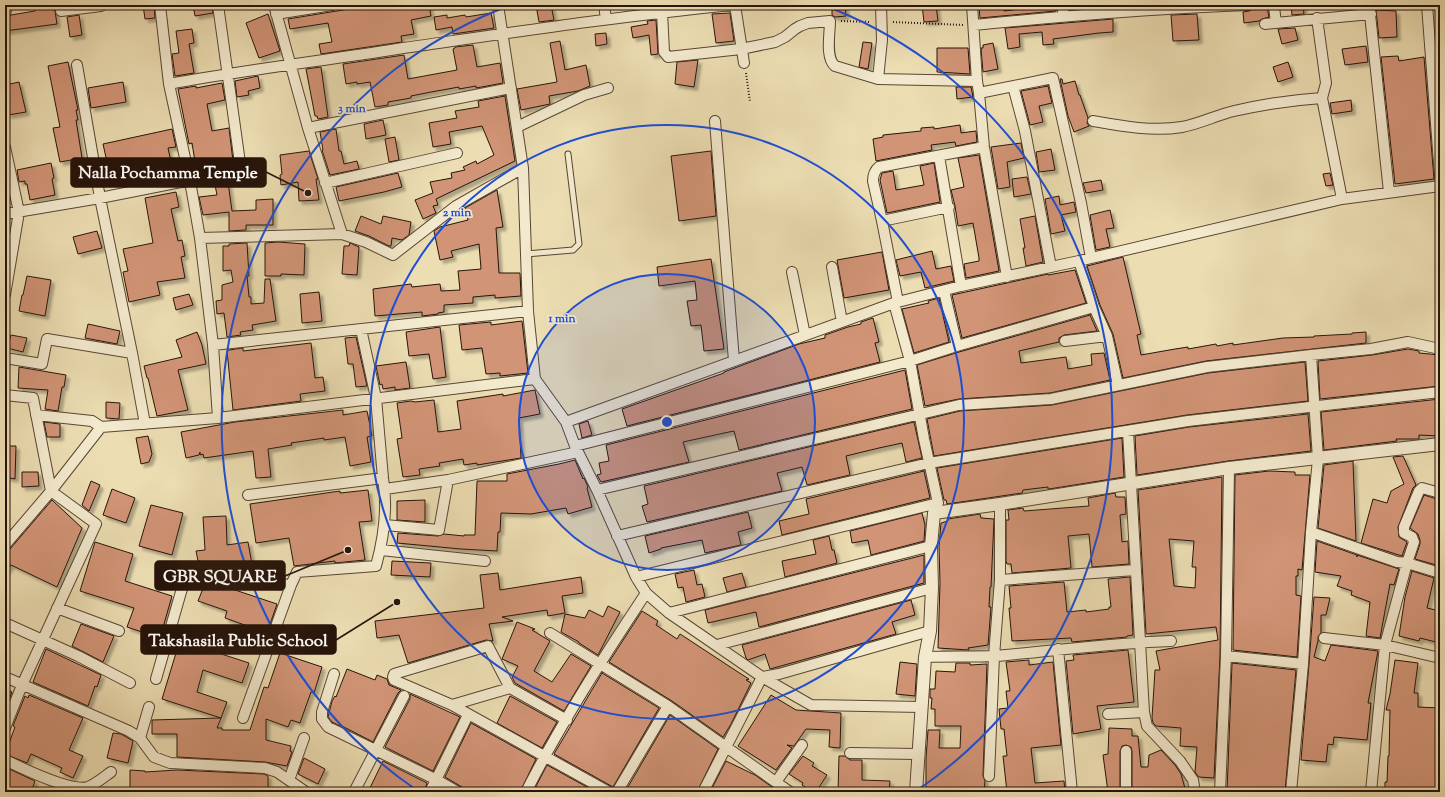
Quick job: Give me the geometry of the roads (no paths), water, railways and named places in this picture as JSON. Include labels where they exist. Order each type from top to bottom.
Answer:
[{"type":"street","points":[[5,13],[8,5]]},
{"type":"street","points":[[61,5],[61,11],[101,5]]},
{"type":"street","points":[[160,5],[169,84],[190,181],[200,238],[213,345],[218,418]]},
{"type":"street","points":[[5,214],[100,198],[241,170],[218,5]]},
{"type":"street","points":[[332,5],[275,10],[308,128],[342,234]]},
{"type":"street","points":[[498,5],[501,34],[523,168],[528,311],[535,379],[566,422],[636,577],[646,593],[669,613],[718,645],[762,677],[811,706],[922,708]]},
{"type":"street","points":[[604,5],[606,19]]},
{"type":"street","points":[[169,84],[227,73],[606,19],[734,5],[744,63]]},
{"type":"street","points":[[878,79],[882,40],[881,5]]},
{"type":"street","points":[[972,5],[977,82],[984,147],[1006,277]]},
{"type":"street","points":[[1062,5],[1064,16]]},
{"type":"street","points":[[974,25],[1064,16],[1201,6],[1248,5]]},
{"type":"street","points":[[1273,5],[1276,23]]},
{"type":"street","points":[[1427,5],[1440,176]]},
{"type":"street","points":[[1265,24],[1317,18],[1370,9],[1389,192]]},
{"type":"street","points":[[662,12],[664,52],[668,57],[741,49],[782,40],[800,26],[814,22],[830,21],[829,57],[835,66],[878,79],[977,82]]},
{"type":"street","points":[[1317,18],[1326,83],[1322,98],[1342,198]]},
{"type":"street","points":[[77,65],[100,198],[145,424]]},
{"type":"street","points":[[979,93],[1053,78],[1092,258]]},
{"type":"street","points":[[1013,86],[1025,131],[1051,267]]},
{"type":"street","points":[[308,128],[511,88]]},
{"type":"street","points":[[517,128],[584,95],[608,88]]},
{"type":"street","points":[[1093,121],[1147,128],[1183,127],[1233,111],[1285,101],[1322,98]]},
{"type":"street","points":[[715,121],[734,361]]},
{"type":"street","points":[[5,147],[19,212],[5,295]]},
{"type":"street","points":[[916,792],[926,657],[930,631],[932,588],[931,546],[936,508],[910,361],[896,303],[882,221],[873,181],[874,175],[879,167],[984,147]]},
{"type":"street","points":[[325,183],[457,153]]},
{"type":"street","points":[[939,156],[961,286]]},
{"type":"street","points":[[200,238],[342,234],[366,242],[393,255],[456,206],[523,168]]},
{"type":"street","points":[[566,422],[896,303],[961,286],[1092,258],[1342,198],[1440,186]]},
{"type":"street","points":[[882,221],[948,207]]},
{"type":"street","points":[[1079,261],[1094,307],[1107,336],[1118,385]]},
{"type":"street","points":[[832,267],[842,322]]},
{"type":"street","points":[[792,272],[805,336]]},
{"type":"street","points":[[944,291],[957,346]]},
{"type":"street","points":[[385,490],[448,480],[577,449],[910,361],[1094,307]]},
{"type":"street","points":[[213,345],[528,311]]},
{"type":"street","points":[[243,718],[290,585],[297,572],[376,566],[385,525],[385,490],[382,478],[376,398],[361,329]]},
{"type":"street","points":[[1065,341],[1107,336]]},
{"type":"street","points":[[5,358],[42,364],[47,339],[132,353]]},
{"type":"street","points":[[597,490],[959,405],[1052,399],[1207,367],[1371,349],[1408,342],[1440,349]]},
{"type":"street","points":[[1291,792],[1303,664],[1311,532],[1318,459],[1313,406],[1311,355]]},
{"type":"street","points":[[36,415],[92,421],[101,427],[145,424],[218,418],[535,379]]},
{"type":"street","points":[[617,536],[929,463],[1188,421],[1440,392]]},
{"type":"street","points":[[5,395],[33,398],[51,491],[96,524],[42,640],[5,728]]},
{"type":"street","points":[[5,545],[51,491],[101,427]]},
{"type":"street","points":[[1128,431],[1144,712],[1147,726],[1180,761],[1193,780],[1195,792]]},
{"type":"street","points":[[636,577],[936,508],[1000,504],[1229,468],[1440,444]]},
{"type":"street","points":[[1220,792],[1226,656],[1229,468]]},
{"type":"street","points":[[248,495],[382,478]]},
{"type":"street","points":[[385,525],[439,530],[448,480]]},
{"type":"street","points":[[1371,792],[1385,645],[1414,542],[1412,537],[1404,533],[1404,527],[1419,491],[1422,488],[1440,493]]},
{"type":"street","points":[[989,776],[994,656],[1000,580],[1000,504]]},
{"type":"street","points":[[1311,532],[1398,562],[1440,572]]},
{"type":"street","points":[[669,613],[931,546]]},
{"type":"street","points":[[380,550],[485,561]]},
{"type":"street","points":[[1000,580],[1135,570]]},
{"type":"street","points":[[156,679],[185,578],[290,585]]},
{"type":"street","points":[[718,645],[932,588]]},
{"type":"street","points":[[526,792],[544,756],[600,664],[646,593]]},
{"type":"street","points":[[57,608],[119,631]]},
{"type":"street","points":[[5,623],[78,656],[130,683]]},
{"type":"street","points":[[762,677],[779,674],[930,631]]},
{"type":"street","points":[[550,633],[668,706],[790,792]]},
{"type":"street","points":[[1324,638],[1385,645],[1440,658]]},
{"type":"street","points":[[926,657],[994,656],[1058,649],[1171,641]]},
{"type":"street","points":[[567,720],[510,688],[488,646],[394,674],[393,676],[394,680],[452,705],[609,792]]},
{"type":"street","points":[[1058,649],[1072,792]]},
{"type":"street","points":[[1226,656],[1303,664]]},
{"type":"street","points":[[334,674],[322,712],[322,719],[328,728],[437,780],[458,792]]},
{"type":"street","points":[[5,677],[130,731],[140,738],[154,757],[170,763],[265,768],[277,772],[306,792]]},
{"type":"street","points":[[702,792],[762,677]]},
{"type":"street","points":[[452,705],[510,688]]},
{"type":"street","points":[[354,792],[404,696]]},
{"type":"street","points":[[617,792],[668,706]]},
{"type":"street","points":[[140,738],[149,707]]},
{"type":"street","points":[[1108,714],[1144,712]]},
{"type":"street","points":[[430,792],[468,715]]},
{"type":"street","points":[[289,780],[304,738]]},
{"type":"street","points":[[776,782],[802,745]]},
{"type":"street","points":[[1126,751],[1126,792]]},
{"type":"street","points":[[850,753],[918,754]]},
{"type":"street","points":[[5,760],[46,779],[81,787],[87,787],[96,783],[111,772]]},
{"type":"lane","points":[[526,254],[573,250],[578,244],[568,154]]},
{"type":"place","name":"Nalla Pochamma Temple","points":[[308,193]]},
{"type":"place","name":"GBR SQUARE","points":[[348,550]]},
{"type":"place","name":"Takshasila Public School","points":[[397,602]]}]
